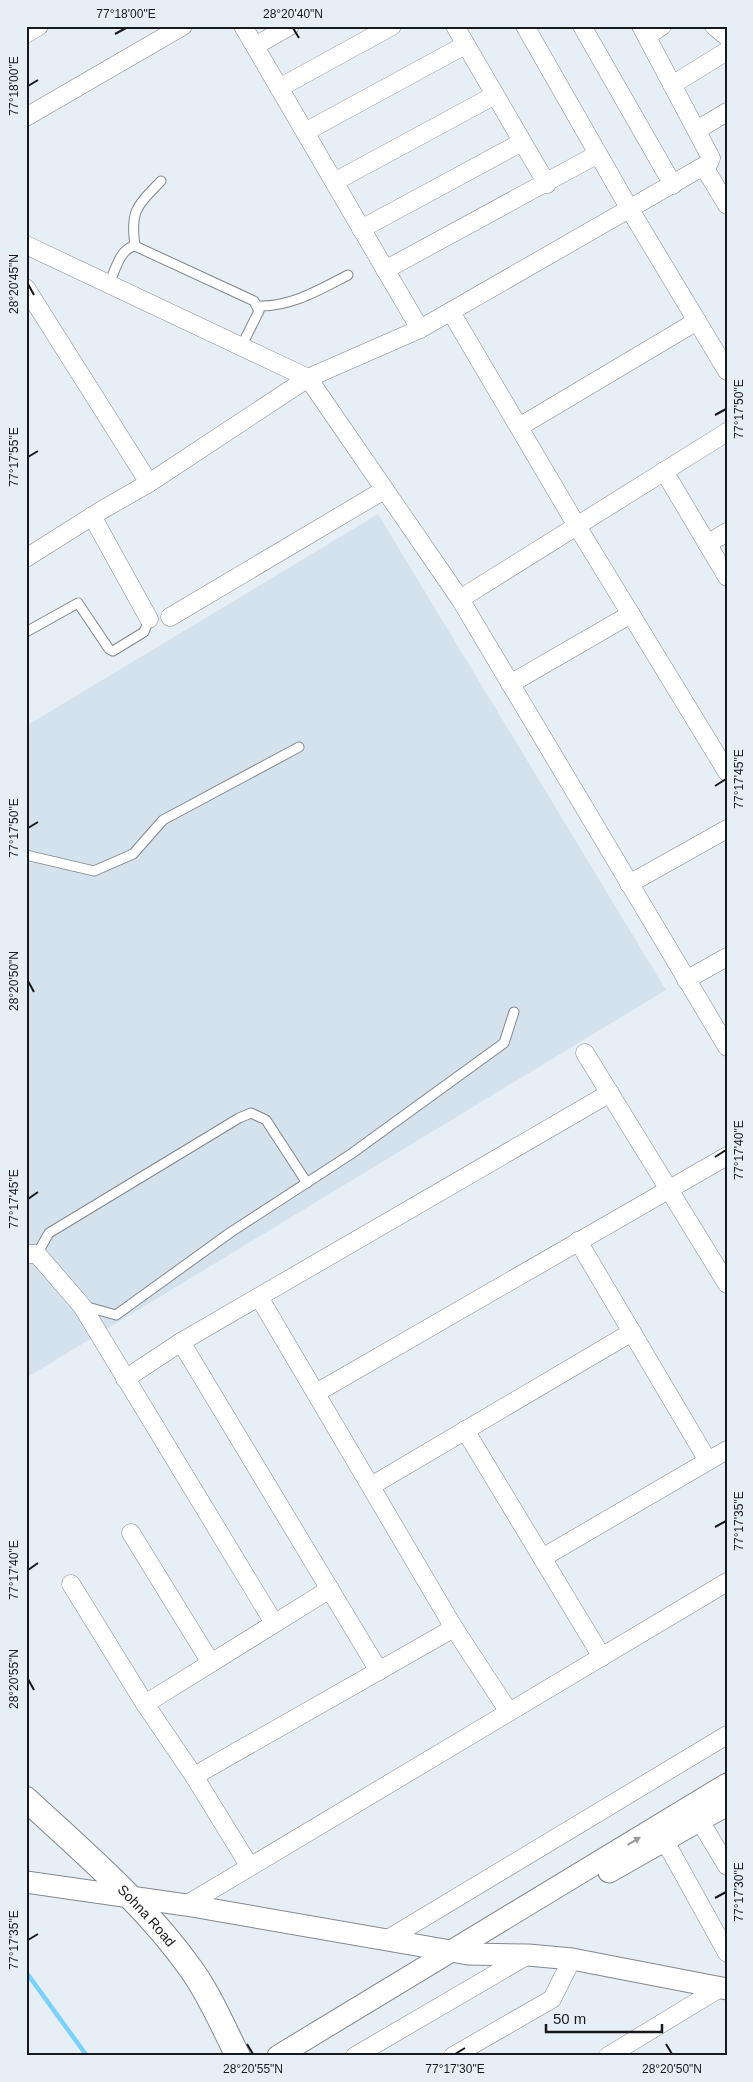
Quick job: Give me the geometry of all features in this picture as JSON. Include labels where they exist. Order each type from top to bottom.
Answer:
[{"type":"main road","name":"Sohna Road","points":[[26,1799],[129,1896],[191,1969],[203,1988],[238,2056]]},
{"type":"street","points":[[26,34],[40,26]]},
{"type":"street","points":[[26,118],[183,26]]},
{"type":"street","points":[[243,26],[420,329]]},
{"type":"street","points":[[255,46],[290,26]]},
{"type":"street","points":[[279,88],[392,26]]},
{"type":"street","points":[[455,26],[547,184]]},
{"type":"street","points":[[582,26],[673,185]]},
{"type":"street","points":[[26,558],[149,483],[308,378],[420,329],[709,163],[711,158],[644,31],[662,26]]},
{"type":"street","points":[[714,26],[727,37]]},
{"type":"street","points":[[527,27],[628,208],[727,371]]},
{"type":"street","points":[[305,132],[465,45]]},
{"type":"street","points":[[672,85],[727,51]]},
{"type":"street","points":[[334,182],[495,95]]},
{"type":"street","points":[[697,130],[727,112]]},
{"type":"street","points":[[362,229],[522,142]]},
{"type":"street","points":[[385,270],[547,184],[598,154]]},
{"type":"street","points":[[704,167],[727,205]]},
{"type":"street","points":[[26,245],[308,378],[460,600],[727,1047]]},
{"type":"street","points":[[26,288],[149,483]]},
{"type":"street","points":[[451,312],[577,526],[727,772]]},
{"type":"street","points":[[519,427],[697,321]]},
{"type":"street","points":[[460,600],[727,432]]},
{"type":"street","points":[[664,471],[727,577]]},
{"type":"street","points":[[170,617],[384,490]]},
{"type":"street","points":[[92,516],[148,619]]},
{"type":"street","points":[[707,544],[727,532]]},
{"type":"street","points":[[510,684],[631,614]]},
{"type":"street","points":[[629,884],[727,829]]},
{"type":"street","points":[[686,980],[727,956]]},
{"type":"street","points":[[585,1053],[727,1284]]},
{"type":"street","points":[[125,1379],[181,1342],[610,1093]]},
{"type":"street","points":[[316,1393],[727,1156]]},
{"type":"street","points":[[578,1241],[708,1461]]},
{"type":"street","points":[[31,1254],[82,1306],[274,1624]]},
{"type":"street","points":[[259,1297],[454,1628],[509,1712]]},
{"type":"street","points":[[371,1486],[632,1332]]},
{"type":"street","points":[[181,1342],[379,1671]]},
{"type":"street","points":[[465,1430],[602,1657]]},
{"type":"street","points":[[542,1558],[727,1450]]},
{"type":"street","points":[[131,1533],[210,1663]]},
{"type":"street","points":[[186,1905],[727,1582]]},
{"type":"street","points":[[71,1584],[145,1704],[194,1776],[250,1867]]},
{"type":"street","points":[[145,1704],[330,1589]]},
{"type":"street","points":[[194,1776],[454,1628]]},
{"type":"street","points":[[388,1939],[727,1735]]},
{"type":"street","points":[[305,2056],[460,1953],[727,1784]]},
{"type":"street","points":[[278,2056],[460,1953],[509,1929],[727,1805]]},
{"type":"street","points":[[700,1820],[727,1866]]},
{"type":"street","points":[[665,1841],[727,1953]]},
{"type":"street","points":[[26,1882],[186,1905],[460,1953],[528,1955],[572,1959],[724,1988]]},
{"type":"street","points":[[355,2056],[528,1955]]},
{"type":"street","points":[[452,2056],[552,1999],[572,1959]]},
{"type":"street","points":[[608,2056],[724,1988]]},
{"type":"lane","points":[[135,246],[133,220],[138,205],[161,182]]},
{"type":"lane","points":[[109,284],[124,252],[129,247],[135,246],[254,301],[259,311],[241,347]]},
{"type":"lane","points":[[258,306],[274,306],[292,302],[348,275]]},
{"type":"lane","points":[[26,632],[78,603],[112,651],[144,632],[148,619]]},
{"type":"lane","points":[[26,854],[94,871],[133,854],[163,820],[299,746]]},
{"type":"lane","points":[[82,1306],[116,1315],[231,1232],[351,1154],[504,1043],[514,1012]]},
{"type":"lane","points":[[31,1254],[49,1233],[239,1118],[252,1114],[266,1120],[307,1183]]},
{"type":"shaded area","points":[[378,514],[666,990],[26,1378],[26,726]]},
{"type":"waterway","points":[[26,1972],[87,2056]]}]
